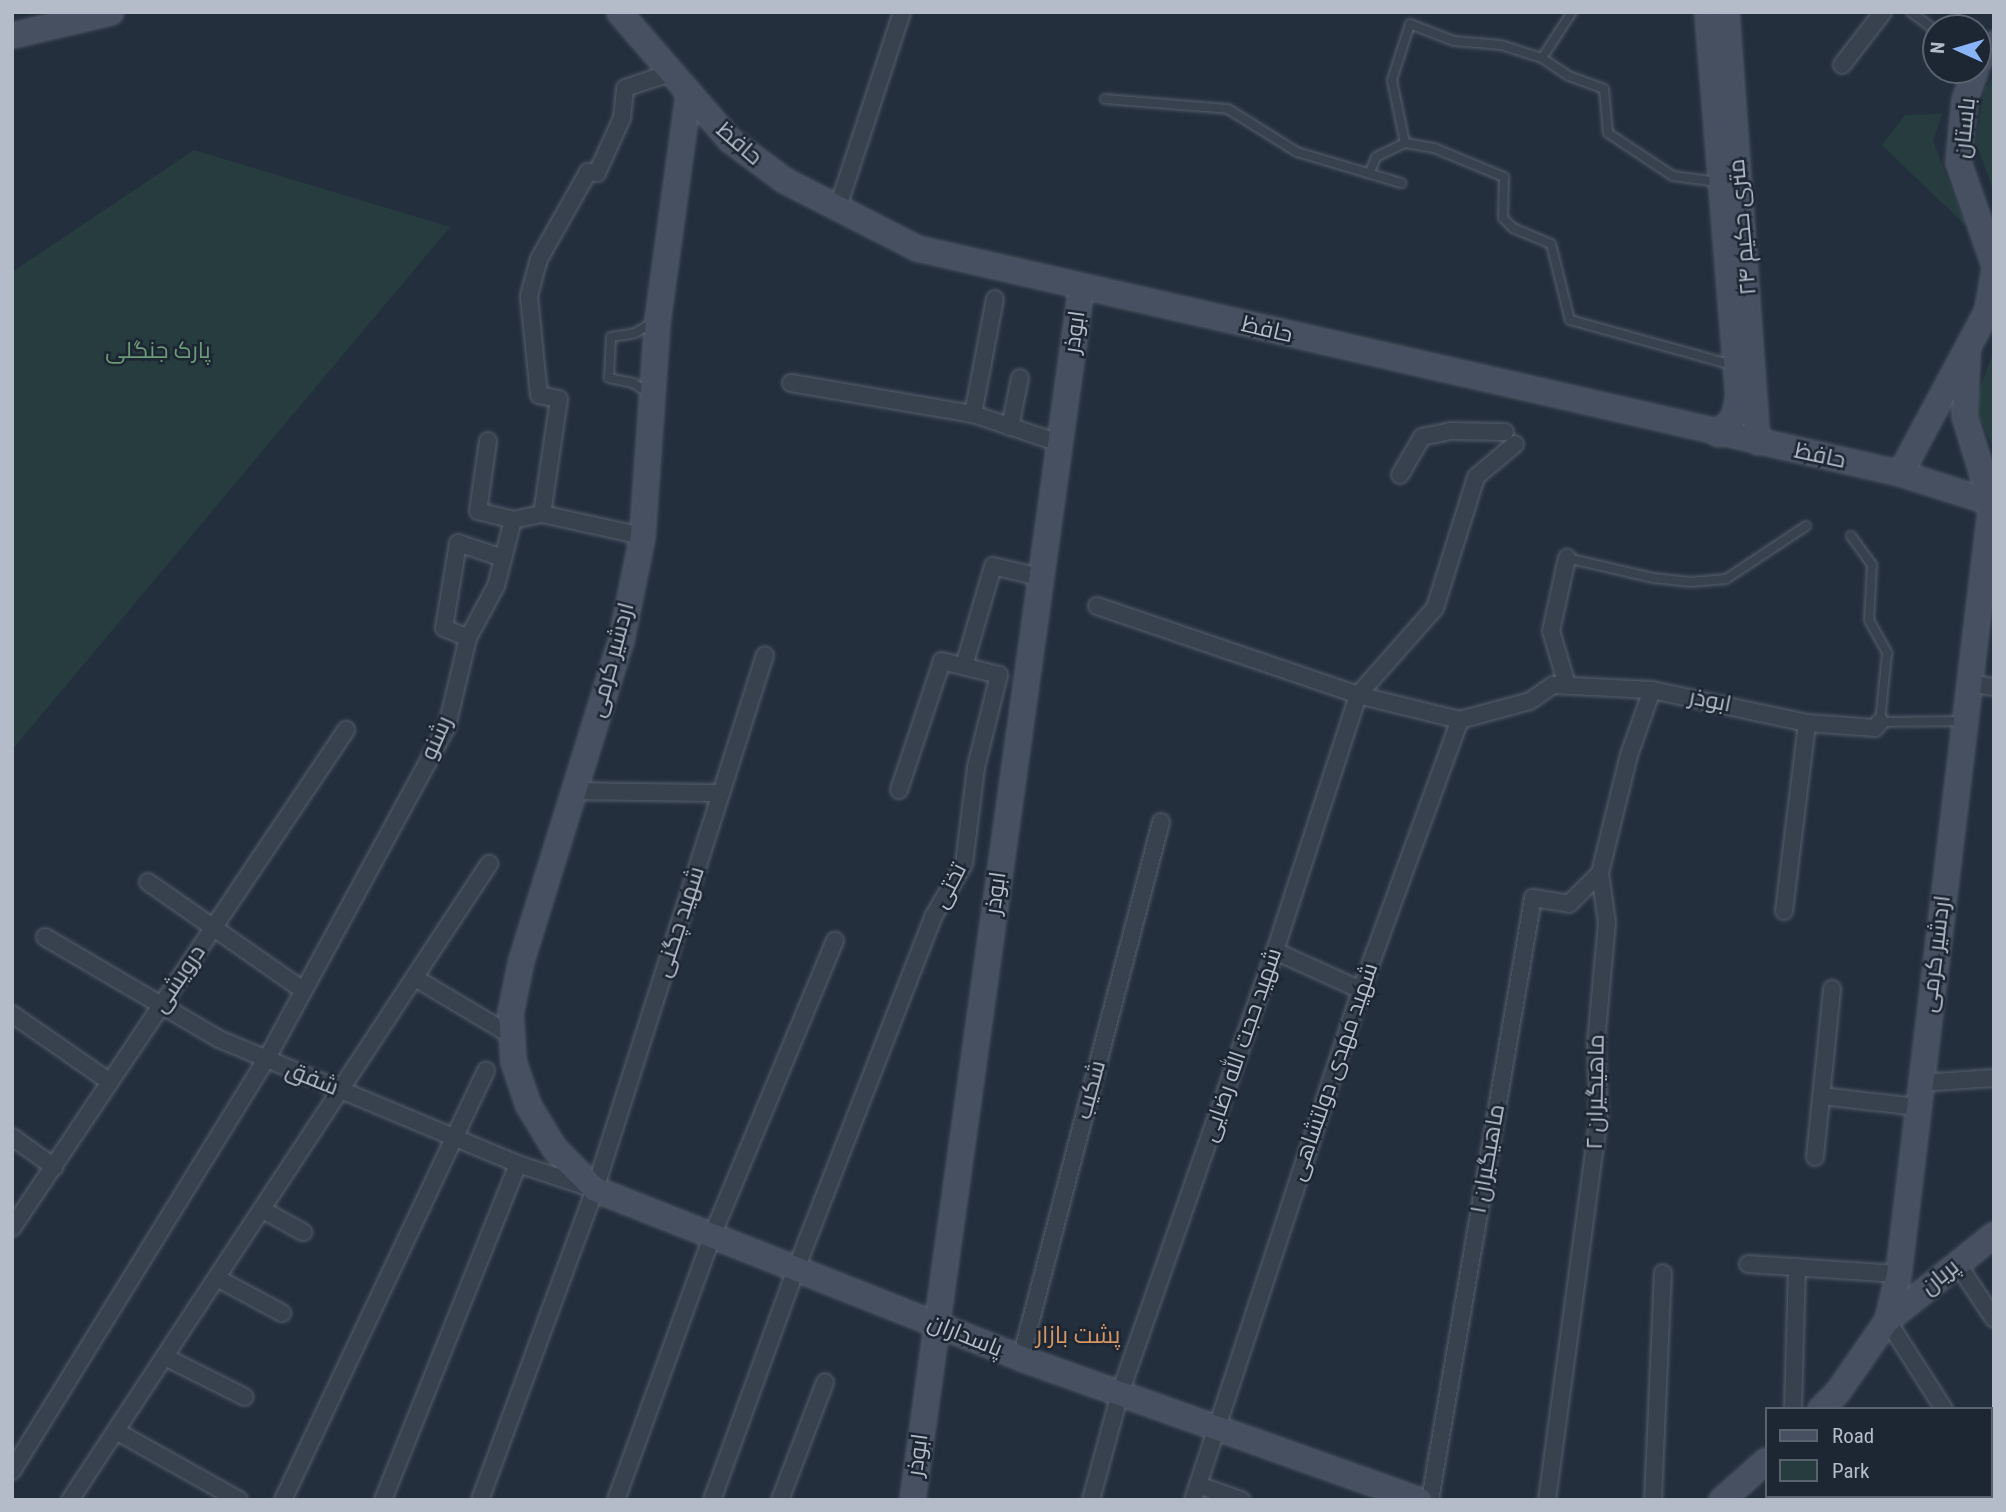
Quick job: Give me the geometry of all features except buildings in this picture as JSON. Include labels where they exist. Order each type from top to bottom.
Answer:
[{"type":"main road","points":[[12,35],[40,21],[110,12]]},
{"type":"main road","name":"حافظ","points":[[619,12],[730,140],[784,180],[837,210],[916,248],[1900,473],[1993,503]]},
{"type":"main road","name":"۲۴ متری حکیم","points":[[1707,12],[1736,366],[1734,416],[1718,433]]},
{"type":"main road","name":"۲۴ متری حکیم","points":[[1726,12],[1757,442]]},
{"type":"main road","name":"باستان","points":[[1900,473],[1967,353],[1987,310],[1994,267],[1958,162],[1964,101],[1970,84]]},
{"type":"main road","name":"اردشیر کرمی","points":[[595,1189],[554,1148],[528,1105],[513,1061],[509,1034],[521,960],[621,639],[642,536],[657,320],[688,94]]},
{"type":"main road","name":"ابوذر","points":[[912,1500],[1081,287]]},
{"type":"main road","name":"باستان","points":[[1967,353],[1964,415],[1993,503]]},
{"type":"main road","name":"اردشیر کرمی","points":[[1887,1320],[1898,1274],[1963,722],[1986,580],[1993,503]]},
{"type":"main road","name":"پاسداران","points":[[595,1189],[1021,1358],[1419,1500]]},
{"type":"main road","name":"پریان","points":[[1887,1320],[1994,1234]]},
{"type":"main road","points":[[1822,1407],[1837,1392],[1887,1320]]},
{"type":"main road","points":[[1734,1497],[1764,1462]]},
{"type":"street","points":[[837,210],[902,12]]},
{"type":"street","points":[[1842,65],[1883,12]]},
{"type":"street","points":[[542,514],[559,399],[539,395],[529,296],[539,259],[588,172],[597,173],[622,118],[625,88],[670,73]]},
{"type":"street","points":[[973,414],[995,299]]},
{"type":"street","points":[[1010,426],[1020,378]]},
{"type":"street","points":[[791,383],[973,414],[1059,443]]},
{"type":"street","points":[[1358,695],[1435,608],[1476,477],[1510,438],[1450,431],[1422,438],[1400,475]]},
{"type":"street","points":[[488,441],[478,511],[513,520],[542,514],[642,536]]},
{"type":"street","name":"رشنو","points":[[12,1471],[266,1060],[447,726],[468,638],[496,586],[513,520]]},
{"type":"street","points":[[468,638],[444,628],[458,543],[503,558]]},
{"type":"street","points":[[1567,558],[1551,631],[1567,685]]},
{"type":"street","points":[[964,666],[993,566],[1039,577]]},
{"type":"street","points":[[1097,606],[1358,695],[1460,720]]},
{"type":"street","name":"شهید چگنی","points":[[480,1500],[595,1189],[765,655]]},
{"type":"street","name":"تختی","points":[[796,1269],[933,917],[964,864],[976,767],[999,675],[942,661],[899,790]]},
{"type":"street","points":[[1968,683],[1994,687]]},
{"type":"street","name":"ابوذر","points":[[1460,720],[1530,701],[1553,685],[1567,685],[1652,690],[1807,723],[1875,729],[1880,722]]},
{"type":"street","name":"ماهیگیران ۲","points":[[1547,1500],[1599,1116],[1596,1043],[1607,923],[1600,873],[1629,755],[1652,690]]},
{"type":"street","name":"شهید حجت الله رضایی","points":[[1091,1500],[1120,1393],[1275,951],[1358,695]]},
{"type":"street","name":"شهید مهدی دولتشاهی","points":[[1196,1492],[1215,1427],[1361,990],[1460,720]]},
{"type":"street","points":[[1784,911],[1807,723]]},
{"type":"street","name":"درویشی","points":[[12,1228],[346,730]]},
{"type":"street","points":[[574,791],[721,793]]},
{"type":"street","name":"شکیب","points":[[1021,1358],[1161,822]]},
{"type":"street","points":[[74,1499],[489,864]]},
{"type":"street","name":"ماهیگیران ۱","points":[[1430,1500],[1532,898],[1569,904],[1600,873]]},
{"type":"street","points":[[148,882],[303,990]]},
{"type":"street","name":"شفق","points":[[45,937],[162,1005],[266,1060],[518,1164],[595,1189]]},
{"type":"street","points":[[616,1500],[712,1236],[835,941]]},
{"type":"street","points":[[1275,951],[1361,990]]},
{"type":"street","points":[[415,978],[509,1034]]},
{"type":"street","points":[[1815,1157],[1832,989]]},
{"type":"street","points":[[12,1014],[110,1082]]},
{"type":"street","points":[[283,1500],[452,1137],[486,1071]]},
{"type":"street","points":[[1921,1083],[1994,1078]]},
{"type":"street","points":[[1821,1096],[1918,1107]]},
{"type":"street","points":[[12,1137],[54,1167]]},
{"type":"street","points":[[383,1500],[518,1164]]},
{"type":"street","points":[[263,1210],[303,1232]]},
{"type":"street","points":[[1957,1262],[1993,1316]]},
{"type":"street","points":[[1748,1264],[1898,1274]]},
{"type":"street","points":[[1793,1407],[1797,1267]]},
{"type":"street","points":[[712,1500],[796,1269]]},
{"type":"street","points":[[1653,1500],[1663,1273]]},
{"type":"street","points":[[218,1278],[282,1313]]},
{"type":"street","points":[[1887,1320],[1943,1407]]},
{"type":"street","points":[[165,1357],[245,1397]]},
{"type":"street","points":[[780,1500],[825,1382]]},
{"type":"street","points":[[116,1431],[239,1500]]},
{"type":"street","points":[[1196,1492],[1241,1500]]},
{"type":"lane","points":[[1542,58],[1572,12]]},
{"type":"lane","points":[[1405,143],[1392,79],[1410,24],[1454,41],[1501,45],[1542,58],[1569,76],[1604,89],[1608,133],[1673,176],[1721,182]]},
{"type":"lane","points":[[1105,99],[1228,109],[1297,152],[1401,183]]},
{"type":"lane","points":[[1370,172],[1376,158],[1405,143],[1434,148],[1504,177],[1503,218],[1513,228],[1551,244],[1570,320],[1736,366]]},
{"type":"lane","points":[[653,396],[633,383],[609,378],[609,365],[611,337],[635,332],[657,320]]},
{"type":"lane","points":[[1567,558],[1653,578],[1691,582],[1726,579],[1806,526]]},
{"type":"lane","points":[[1851,536],[1872,565],[1869,620],[1887,653],[1880,722]]},
{"type":"lane","name":"ابوذر","points":[[1880,722],[1963,722]]},
{"type":"green space","points":[[1994,77],[1994,192],[1976,143],[1984,89],[1992,84]]},
{"type":"green space","points":[[1942,114],[1933,141],[1966,226],[1882,145],[1905,115]]},
{"type":"green space","name":"پارک جنگلی","points":[[194,150],[450,227],[12,750],[12,272]]},
{"type":"green space","points":[[1994,351],[1994,450],[1978,413],[1978,393]]},
{"type":"district","name":"پشت بازار","points":[[1078,1336]]}]
